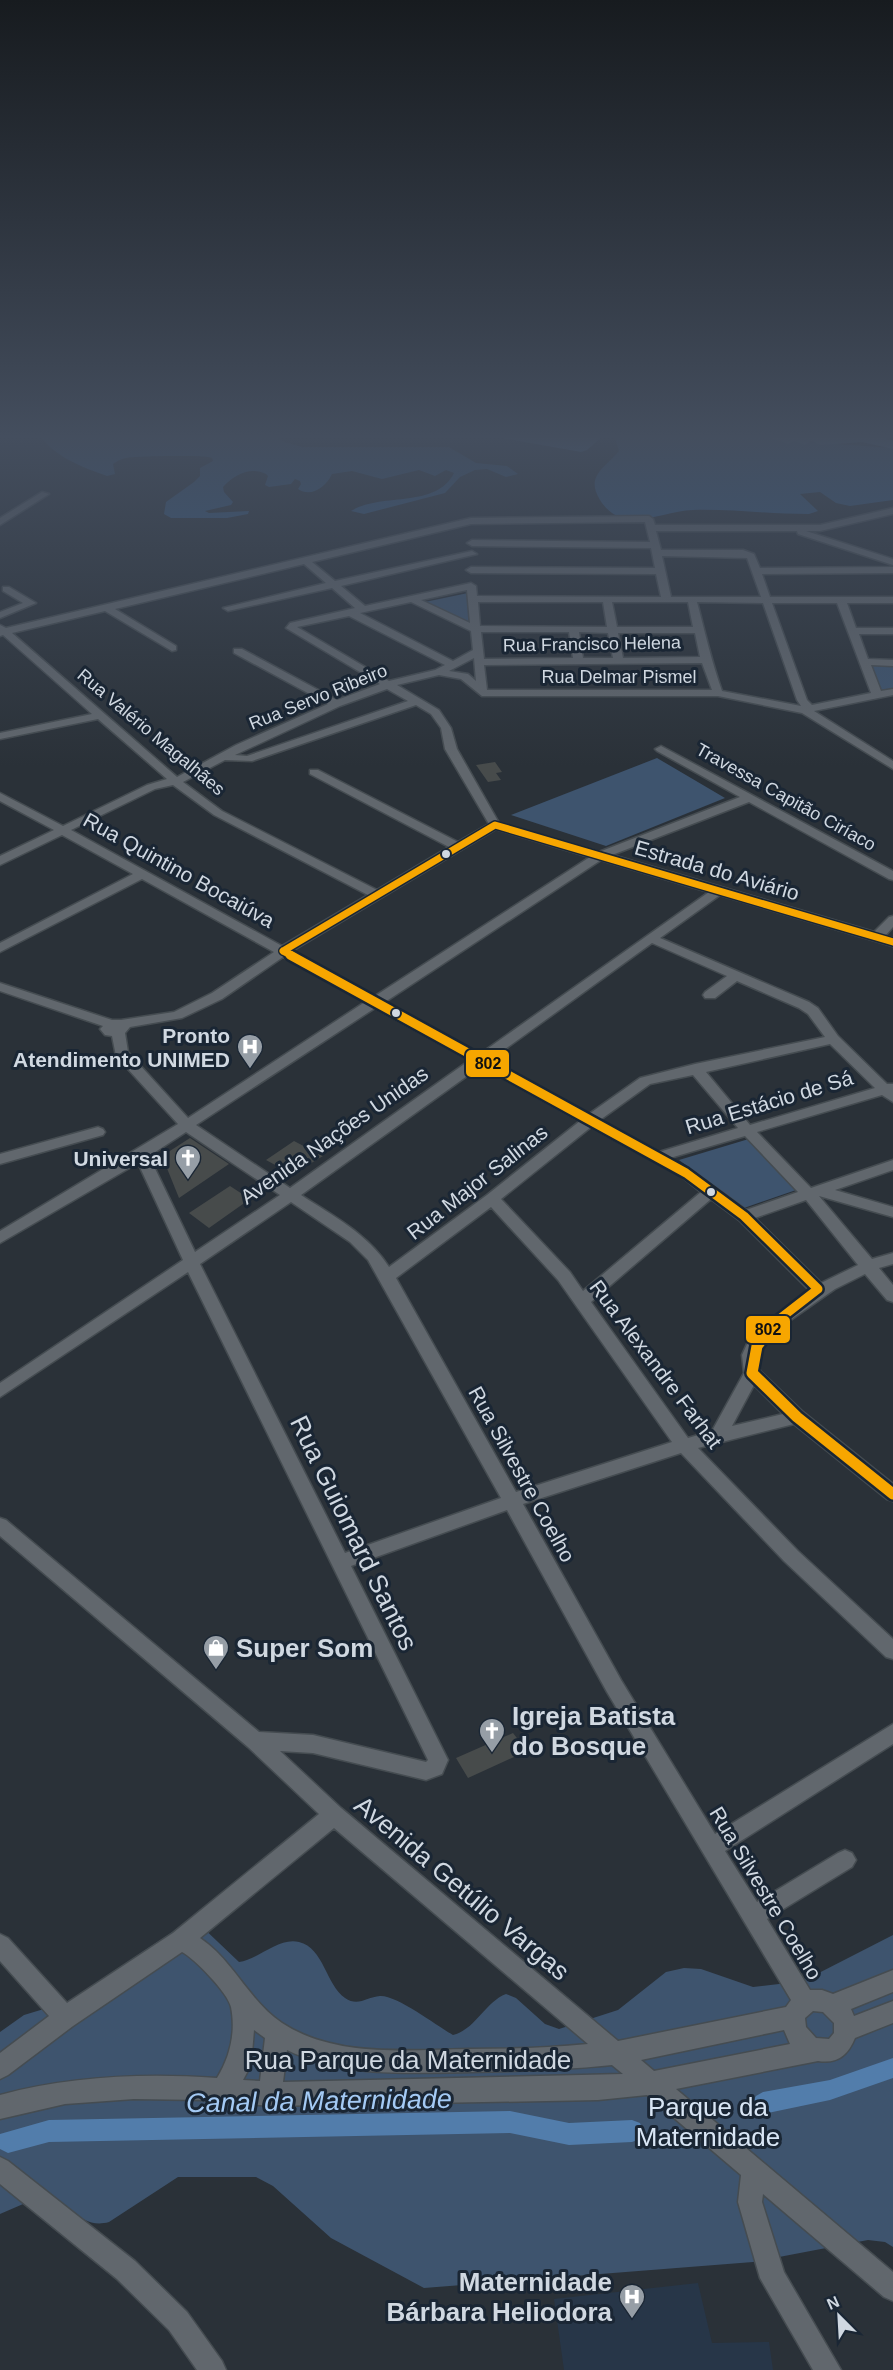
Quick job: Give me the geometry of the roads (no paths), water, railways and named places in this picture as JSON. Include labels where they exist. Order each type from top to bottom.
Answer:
[{"type":"street","points":[[2,631],[371,545]]},
{"type":"street","points":[[472,545],[471,586],[482,693]]},
{"type":"street","points":[[655,545],[668,600]]},
{"type":"street","points":[[839,545],[893,562]]},
{"type":"street","points":[[228,608],[472,549],[656,549],[743,553],[752,557],[806,709],[893,766]]},
{"type":"street","points":[[305,560],[363,610]]},
{"type":"street","points":[[471,570],[556,585],[607,599],[893,600]]},
{"type":"street","points":[[756,571],[893,570]]},
{"type":"street","points":[[474,599],[661,571]]},
{"type":"street","points":[[0,987],[88,1017],[115,1030],[135,1029],[177,1015],[217,996],[283,951],[495,825],[451,748],[442,721],[435,712],[390,684],[292,630],[293,625],[471,586]]},
{"type":"street","points":[[0,615],[31,603],[2,589]]},
{"type":"street","points":[[607,599],[618,660]]},
{"type":"street","points":[[414,600],[474,629],[700,630]]},
{"type":"street","points":[[692,600],[706,660],[718,693]]},
{"type":"street","points":[[841,600],[877,696]]},
{"type":"street","points":[[106,607],[172,648]]},
{"type":"street","points":[[350,612],[453,665]]},
{"type":"street","name":"Rua Valério Magalhães","points":[[2,631],[176,780],[218,813],[377,895]]},
{"type":"street","points":[[574,631],[578,660]]},
{"type":"street","points":[[852,631],[893,631]]},
{"type":"street","points":[[238,651],[336,704]]},
{"type":"street","name":"Rua Francisco Helena","points":[[464,676],[478,663],[706,660]]},
{"type":"street","points":[[866,662],[893,663]]},
{"type":"street","name":"Rua Servo Ribeiro","points":[[0,861],[151,787],[186,778],[223,757],[336,704],[390,684],[440,672],[453,665],[478,663]]},
{"type":"street","points":[[440,672],[464,676],[482,693]]},
{"type":"street","points":[[806,709],[893,692]]},
{"type":"street","name":"Rua Delmar Pismel","points":[[482,693],[718,693],[806,709]]},
{"type":"street","points":[[223,757],[248,759],[418,701]]},
{"type":"street","points":[[0,736],[100,715]]},
{"type":"street","name":"Travessa Capitão Ciríaco","points":[[661,749],[893,876]]},
{"type":"street","points":[[314,772],[458,847]]},
{"type":"street","name":"Rua Quintino Bocaiúva","points":[[0,796],[140,875],[591,1119],[686,1173],[744,1216],[819,1289]]},
{"type":"street","points":[[0,1238],[141,1155],[597,857],[750,797]]},
{"type":"street","name":"Estrada do Aviário","points":[[495,825],[597,857],[719,890],[893,942]]},
{"type":"street","points":[[0,948],[140,875]]},
{"type":"street","name":"Avenida Nações Unidas","points":[[0,1390],[292,1194],[719,890]]},
{"type":"street","points":[[877,937],[893,920]]},
{"type":"street","points":[[652,939],[804,1005],[813,1011],[833,1039],[890,1091]]},
{"type":"street","points":[[710,995],[736,975]]},
{"type":"street","name":"Rua Silvestre Coelho","points":[[115,1030],[121,1053],[186,1125],[292,1194],[355,1238],[374,1256],[614,1686],[753,1916],[799,2009]]},
{"type":"street","name":"Rua Major Salinas","points":[[387,1276],[492,1199],[591,1119],[645,1081],[833,1039]]},
{"type":"street","points":[[695,1068],[747,1130],[815,1193],[893,1296]]},
{"type":"street","name":"Rua Estácio de Sá","points":[[658,1157],[890,1091]]},
{"type":"street","points":[[0,1159],[98,1132]]},
{"type":"street","name":"Rua Guiomard Santos","points":[[141,1155],[191,1261],[437,1756],[437,1764],[431,1770],[426,1771],[313,1744],[255,1741]]},
{"type":"street","points":[[744,1216],[893,1165]]},
{"type":"street","points":[[580,1302],[711,1191]]},
{"type":"street","points":[[815,1193],[893,1212]]},
{"type":"street","name":"Rua Alexandre Farhat","points":[[492,1199],[564,1276],[580,1302],[684,1445],[791,1556],[893,1651]]},
{"type":"street","points":[[720,1433],[752,1373],[750,1354],[758,1340],[819,1289],[868,1265],[893,1258]]},
{"type":"street","points":[[752,1373],[797,1417],[893,1494]]},
{"type":"street","points":[[340,1562],[511,1501],[720,1433],[797,1417]]},
{"type":"street","name":"Avenida Getúlio Vargas","points":[[0,1525],[255,1741],[334,1815],[893,2288]]},
{"type":"street","points":[[713,1847],[893,1733]]},
{"type":"street","points":[[0,2067],[65,2018],[181,1940],[334,1815]]},
{"type":"street","points":[[753,1916],[845,1860]]},
{"type":"street","name":"Rua Parque da Maternidade","points":[[181,1940],[203,1952],[242,2004],[277,2033],[323,2052],[378,2063],[494,2060],[614,2053],[799,2009]]},
{"type":"street","points":[[0,1945],[65,2018]]},
{"type":"street","points":[[833,2005],[893,1981]]},
{"type":"street","points":[[819,2000],[833,2005],[843,2016],[847,2030],[845,2039],[834,2050],[816,2051],[800,2041],[793,2025],[799,2009],[819,2000]]},
{"type":"street","points":[[223,2089],[239,2065],[243,2038],[242,2004]]},
{"type":"street","points":[[847,2030],[893,2012]]},
{"type":"street","points":[[270,2094],[277,2033]]},
{"type":"street","name":"Rua Parque da Maternidade","points":[[0,2107],[83,2090],[223,2089],[270,2094],[598,2088],[649,2083],[816,2051]]},
{"type":"street","points":[[0,2169],[126,2270],[178,2321],[213,2370]]},
{"type":"street","points":[[754,2170],[750,2202],[774,2278],[828,2370]]},
{"type":"waterway","name":"Canal da Maternidade","points":[[763,2103],[830,2090],[893,2068]]},
{"type":"waterway","name":"Canal da Maternidade","points":[[8,2142],[49,2131],[510,2122],[569,2134],[632,2131]]},
{"type":"place","name":"Pronto Atendimento UNIMED","points":[[250,1070]]},
{"type":"place","name":"Universal","points":[[188,1181]]},
{"type":"place","name":"Super Som","points":[[216,1671]]},
{"type":"place","name":"Igreja Batista do Bosque","points":[[492,1754]]},
{"type":"place","name":"Maternidade Bárbara Heliodora","points":[[632,2320]]},
{"type":"park label","name":"Parque da Maternidade","points":[[708,2122]]}]
